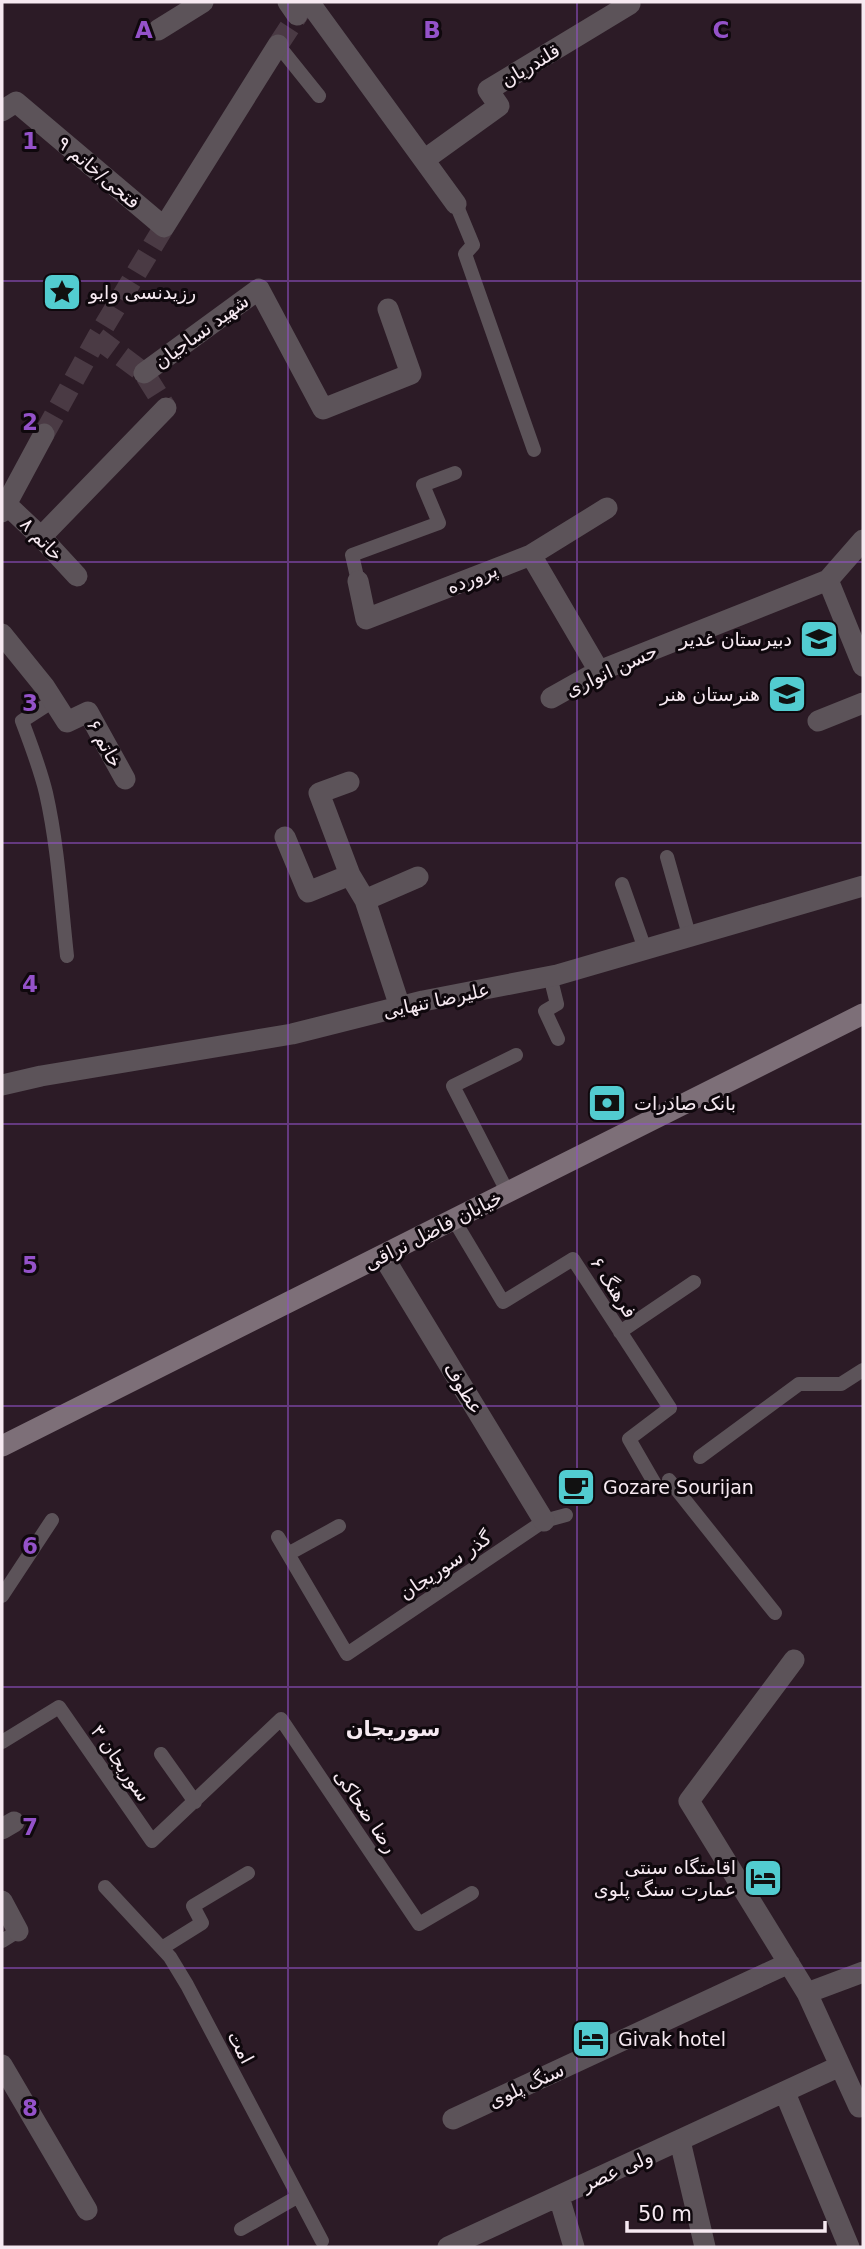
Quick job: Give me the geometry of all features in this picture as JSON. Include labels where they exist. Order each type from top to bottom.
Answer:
[{"type":"main road","name":"خیابان فاضل نراقی","points":[[2,1446],[863,1014]]},
{"type":"street","points":[[158,30],[203,2]]},
{"type":"street","name":"قلندریان","points":[[424,160],[499,106],[488,90],[631,4]]},
{"type":"street","points":[[298,6],[424,160],[456,204]]},
{"type":"street","name":"فتحی/خاتم ۹","points":[[2,111],[16,102],[164,227],[278,45]]},
{"type":"street","name":"شهید نساجیان","points":[[144,373],[259,289],[323,409],[411,374],[388,309]]},
{"type":"street","points":[[41,537],[166,408]]},
{"type":"street","points":[[3,505],[44,434]]},
{"type":"street","name":"خاتم ۸","points":[[3,505],[41,537],[76,576]]},
{"type":"street","name":"پرورده","points":[[358,581],[366,619],[531,555],[607,508]]},
{"type":"street","points":[[863,540],[828,580],[863,666]]},
{"type":"street","points":[[531,555],[599,671]]},
{"type":"street","name":"حسن انواری","points":[[551,698],[599,671],[828,580]]},
{"type":"street","name":"خاتم ۶","points":[[2,635],[22,657],[67,722],[88,712],[125,779]]},
{"type":"street","points":[[818,721],[863,703]]},
{"type":"street","points":[[349,782],[319,793],[350,875],[365,900],[400,1007]]},
{"type":"street","points":[[285,837],[308,892],[350,875]]},
{"type":"street","points":[[365,900],[418,877]]},
{"type":"street","name":"علیرضا تنهایی","points":[[2,1085],[41,1076],[292,1034],[400,1007],[550,976],[863,886]]},
{"type":"street","name":"عطوف","points":[[383,1256],[544,1521]]},
{"type":"street","points":[[793,1660],[689,1801],[807,1993],[861,2106]]},
{"type":"street","points":[[2,1901],[10,1936]]},
{"type":"street","name":"سنگ پلوی","points":[[453,2119],[789,1963]]},
{"type":"street","points":[[807,1993],[863,1972]]},
{"type":"street","points":[[2,2066],[87,2210]]},
{"type":"street","name":"ولی عصر","points":[[448,2247],[840,2066]]},
{"type":"street","points":[[785,2093],[849,2247]]},
{"type":"street","points":[[680,2141],[705,2247]]},
{"type":"street","points":[[559,2197],[574,2247]]},
{"type":"lane","points":[[278,45],[319,96]]},
{"type":"lane","points":[[456,204],[472,245],[465,254],[534,450]]},
{"type":"lane","points":[[358,581],[352,555],[439,523],[424,485],[455,473]]},
{"type":"lane","points":[[53,701],[22,721],[46,795],[55,847],[67,956]]},
{"type":"lane","points":[[667,857],[689,935]]},
{"type":"lane","points":[[622,884],[645,949]]},
{"type":"lane","points":[[550,976],[557,1004],[545,1011],[558,1039]]},
{"type":"lane","points":[[508,1193],[453,1086],[516,1055]]},
{"type":"lane","name":"فرهنگ ۶","points":[[454,1220],[503,1302],[573,1259],[670,1408],[629,1439],[662,1482],[775,1613]]},
{"type":"lane","points":[[620,1332],[694,1282]]},
{"type":"lane","points":[[700,1457],[799,1384],[841,1384],[863,1370]]},
{"type":"lane","name":"گذر سوریجان","points":[[288,1554],[347,1654],[544,1521],[566,1515]]},
{"type":"lane","points":[[2,1596],[52,1520]]},
{"type":"lane","points":[[278,1537],[288,1554],[339,1526]]},
{"type":"lane","name":"سوریجان ۳","points":[[2,1742],[59,1707],[152,1841],[195,1802]]},
{"type":"lane","name":"رضا ضحاکی","points":[[195,1802],[281,1719],[419,1924],[472,1893]]},
{"type":"lane","points":[[161,1754],[195,1802]]},
{"type":"lane","points":[[162,1948],[202,1923],[193,1906],[248,1873]]},
{"type":"lane","name":"امت","points":[[105,1886],[162,1948],[187,1985],[322,2241]]},
{"type":"lane","points":[[241,2229],[298,2197]]},
{"type":"tunnel","points":[[278,45],[306,2]]},
{"type":"tunnel","points":[[44,434],[97,338],[164,227]]},
{"type":"tunnel","points":[[97,338],[144,373],[166,408]]},
{"type":"place","name":"رزیدنسی وایو","points":[[62,292]]},
{"type":"place","name":"دبیرستان غدیر","points":[[819,639]]},
{"type":"place","name":"هنرستان هنر","points":[[787,694]]},
{"type":"place","name":"بانک صادرات","points":[[607,1103]]},
{"type":"place","name":"Gozare Sourijan","points":[[576,1487]]},
{"type":"place","name":"اقامتگاه سنتی عمارت سنگ پلوی","points":[[763,1878]]},
{"type":"place","name":"Givak hotel","points":[[591,2039]]},
{"type":"district","name":"سوریجان","points":[[393,1729]]}]
